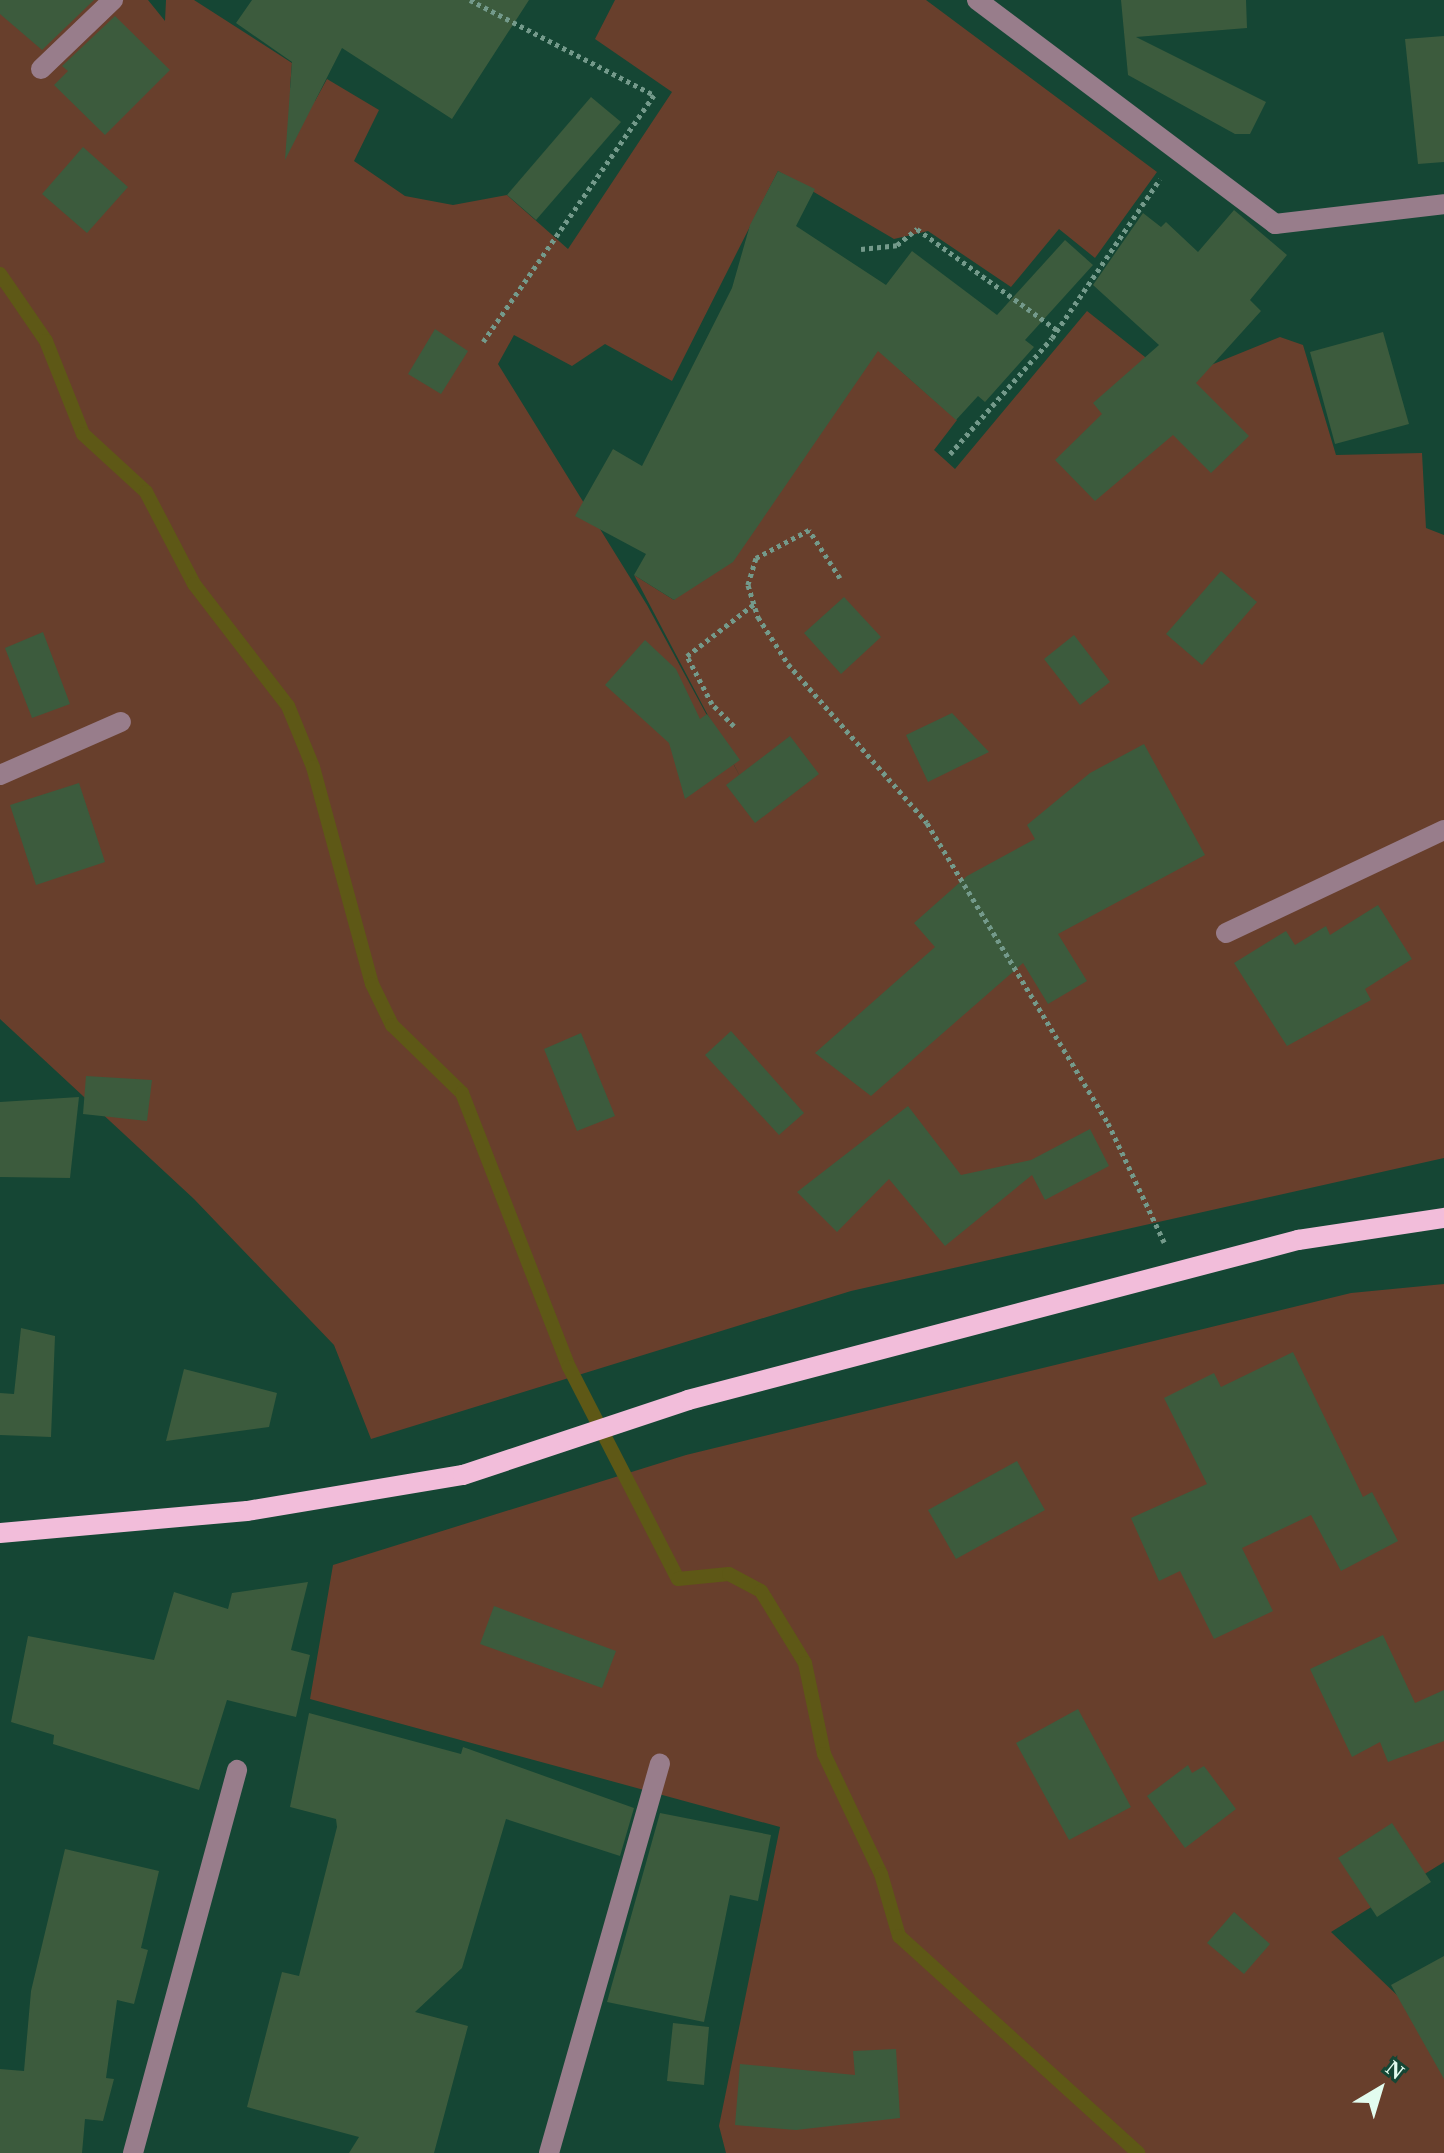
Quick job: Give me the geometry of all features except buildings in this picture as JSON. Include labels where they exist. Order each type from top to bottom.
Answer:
[{"type":"main road","points":[[0,1533],[247,1511],[463,1475],[688,1400],[1298,1240],[1444,1218]]},
{"type":"street","points":[[41,69],[113,0]]},
{"type":"street","points":[[977,0],[1275,224],[1444,204]]},
{"type":"street","points":[[0,775],[121,722]]},
{"type":"street","points":[[1226,933],[1444,830]]},
{"type":"street","points":[[549,2153],[660,1764]]},
{"type":"street","points":[[133,2153],[237,1770]]},
{"type":"path","points":[[470,0],[654,95],[483,342]]},
{"type":"path","points":[[950,454],[1057,330],[1179,152]]},
{"type":"path","points":[[861,249],[897,245],[917,229],[1057,330]]},
{"type":"path","points":[[840,578],[809,530],[756,558],[748,585],[754,604],[788,664],[927,823],[1108,1123],[1178,1272]]},
{"type":"path","points":[[734,726],[712,704],[687,656],[754,604]]},
{"type":"shaded area","points":[[0,0],[148,0],[165,21],[166,0],[194,0],[292,63],[290,88],[315,101],[327,79],[379,110],[354,161],[405,196],[453,205],[507,195],[568,249],[672,92],[595,39],[615,0],[926,0],[1157,172],[1095,258],[1059,229],[1011,287],[928,231],[894,239],[778,171],[672,381],[605,344],[572,366],[514,335],[498,364],[647,605],[742,780],[634,575],[674,600],[891,279],[939,318],[901,371],[957,420],[934,450],[955,469],[1087,311],[1174,380],[1280,337],[1303,345],[1336,455],[1422,453],[1426,528],[1444,535],[1444,1158],[851,1291],[371,1439],[334,1345],[194,1199],[0,1019]]},
{"type":"shaded area","points":[[1444,1284],[1444,1862],[1331,1932],[1444,2040],[1444,2153],[726,2153],[719,2126],[780,1827],[310,1699],[333,1565],[686,1455],[1351,1293]]},
{"type":"waterway","points":[[0,274],[46,341],[83,434],[146,492],[194,584],[288,706],[313,767],[372,984],[392,1025],[462,1093],[569,1367],[678,1579],[729,1574],[761,1591],[805,1663],[824,1754],[881,1874],[899,1936],[1138,2153]]}]
